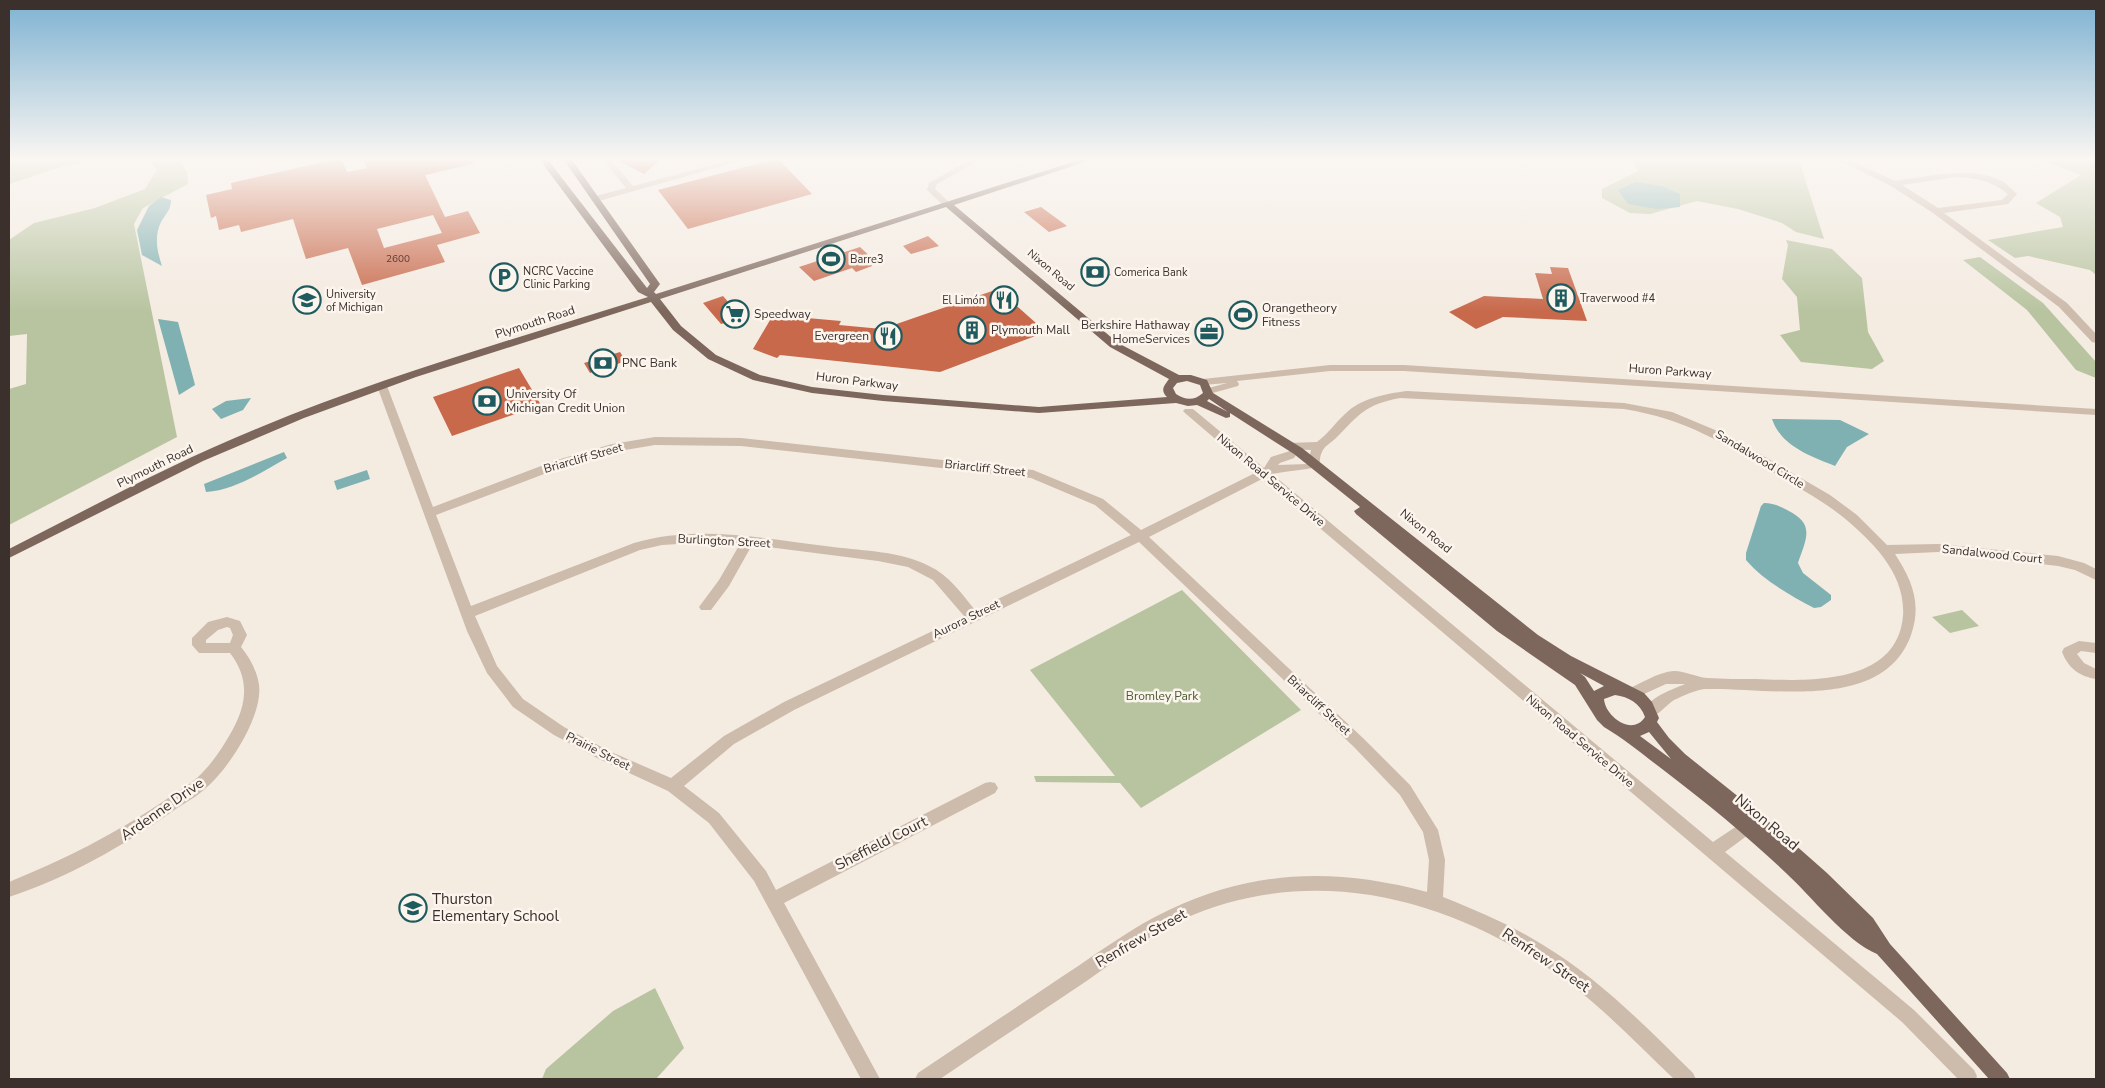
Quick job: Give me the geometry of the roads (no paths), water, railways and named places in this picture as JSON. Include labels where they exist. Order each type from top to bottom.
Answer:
[{"type":"main road","name":"Huron Parkway","points":[[581,211],[641,290],[651,295],[677,328],[712,357],[757,378],[812,390],[883,398],[1039,410],[1176,400],[1187,403],[1205,392]]},
{"type":"main road","points":[[603,211],[655,284],[651,295]]},
{"type":"main road","name":"Plymouth Road","points":[[9,554],[183,466],[261,431],[382,386],[651,295],[925,211]]},
{"type":"main road","name":"Nixon Road","points":[[955,211],[1114,345],[1136,357],[1172,384]]},
{"type":"main road","points":[[1176,400],[1168,392],[1172,384],[1191,378],[1205,392]]},
{"type":"main road","name":"Huron Parkway","points":[[1094,407],[1172,384]]},
{"type":"main road","name":"Nixon Road","points":[[1205,392],[1257,433],[1291,451],[1314,467],[1533,639],[1566,660],[1628,692]]},
{"type":"main road","points":[[1291,451],[1314,467]]},
{"type":"main road","name":"Nixon Road","points":[[1314,467],[1502,627],[1580,681],[1596,704]]},
{"type":"main road","points":[[1608,690],[1628,692],[1647,704],[1650,717],[1638,731],[1619,728],[1603,718],[1596,704],[1601,692],[1608,690]]},
{"type":"main road","name":"Nixon Road","points":[[1650,717],[1664,742],[1680,758],[1821,878],[1866,924],[1884,950],[2001,1079]]},
{"type":"main road","name":"Nixon Road","points":[[1619,728],[1746,827],[1786,862],[1855,930],[1884,950]]},
{"type":"street","points":[[1936,211],[2063,304],[2096,340]]},
{"type":"street","name":"Huron Parkway","points":[[1205,392],[1238,382],[1242,379],[1330,368],[1404,368],[2096,412]]},
{"type":"street","name":"Prairie Street","points":[[382,386],[428,513],[434,520],[468,614],[492,670],[518,703],[559,731],[604,755],[672,786],[714,818],[760,876],[871,1079]]},
{"type":"street","name":"Sandalwood Circle","points":[[1320,445],[1352,414],[1366,405],[1386,397],[1407,394],[1648,408],[1679,416],[1707,428],[1834,504],[1865,529],[1886,550],[1907,589],[1911,612],[1902,646],[1889,661],[1868,674],[1836,684],[1804,686],[1704,683],[1670,677],[1628,692]]},
{"type":"street","name":"Nixon Road Service Drive","points":[[1189,411],[1266,472],[1908,1016],[1968,1076]]},
{"type":"street","name":"Briarcliff Street","points":[[428,513],[561,463],[612,448],[654,441],[741,442],[1033,474],[1099,502],[1140,536],[1359,743],[1405,790],[1430,830],[1436,860],[1435,900]]},
{"type":"street","points":[[1291,451],[1320,445]]},
{"type":"street","points":[[1314,467],[1315,453],[1320,445]]},
{"type":"street","name":"Aurora Street","points":[[1266,472],[1275,460],[1291,451]]},
{"type":"street","name":"Aurora Street","points":[[672,786],[729,740],[790,706],[1140,536],[1266,472],[1314,467]]},
{"type":"street","name":"Burlington Street","points":[[468,614],[638,546],[660,540],[683,538],[748,540],[891,557],[925,569],[956,594],[972,616]]},
{"type":"street","points":[[706,607],[724,583],[748,540]]},
{"type":"street","name":"Sandalwood Court","points":[[1886,550],[1938,548],[2058,561],[2079,566],[2096,575]]},
{"type":"street","points":[[2096,648],[2079,646],[2069,652],[2078,668],[2096,674]]},
{"type":"street","name":"Ardenne Drive","points":[[9,890],[100,851],[138,829],[206,779],[233,744],[253,697],[248,664],[234,648]]},
{"type":"street","name":"Sandalwood Circle","points":[[1650,717],[1668,697],[1704,683]]},
{"type":"street","name":"Sheffield Court","points":[[774,900],[990,788]]},
{"type":"street","points":[[1713,852],[1746,827]]},
{"type":"street","name":"Renfrew Street","points":[[924,1079],[1122,946],[1175,916],[1231,893],[1294,883],[1359,884],[1435,900],[1516,936],[1584,983],[1687,1079]]},
{"type":"water","points":[[147,211],[168,211],[161,222],[157,238],[162,266],[142,255],[137,230]]},
{"type":"water","points":[[158,319],[178,322],[195,385],[179,395]]},
{"type":"water","points":[[251,398],[243,410],[221,419],[212,409],[226,401]]},
{"type":"water","points":[[1772,419],[1840,420],[1869,434],[1847,447],[1835,466],[1806,454],[1789,443],[1776,428]]},
{"type":"water","points":[[284,452],[287,458],[258,474],[227,488],[206,492],[204,484]]},
{"type":"water","points":[[367,470],[370,479],[337,490],[334,481]]},
{"type":"water","points":[[1764,503],[1776,505],[1787,510],[1802,521],[1805,527],[1806,539],[1798,563],[1803,573],[1831,595],[1831,600],[1821,607],[1814,608],[1787,593],[1761,575],[1746,560],[1746,553],[1761,506]]},
{"type":"place","name":"Barre3","points":[[831,259]]},
{"type":"place","name":"Comerica Bank","points":[[1095,272]]},
{"type":"place","name":"NCRC Vaccine Clinic Parking","points":[[504,277]]},
{"type":"place","name":"Traverwood #4","points":[[1561,298]]},
{"type":"place","name":"University of Michigan","points":[[307,300]]},
{"type":"place","name":"El Limón","points":[[1004,300]]},
{"type":"place","name":"Speedway","points":[[735,314]]},
{"type":"place","name":"Orangetheory Fitness","points":[[1243,315]]},
{"type":"place","name":"Plymouth Mall","points":[[972,330]]},
{"type":"place","name":"Berkshire Hathaway HomeServices","points":[[1209,332]]},
{"type":"place","name":"Evergreen","points":[[888,336]]},
{"type":"place","name":"PNC Bank","points":[[603,363]]},
{"type":"place","name":"University Of Michigan Credit Union","points":[[487,401]]},
{"type":"place","name":"Thurston Elementary School","points":[[413,908]]},
{"type":"park label","name":"Bromley Park","points":[[1162,696]]}]
